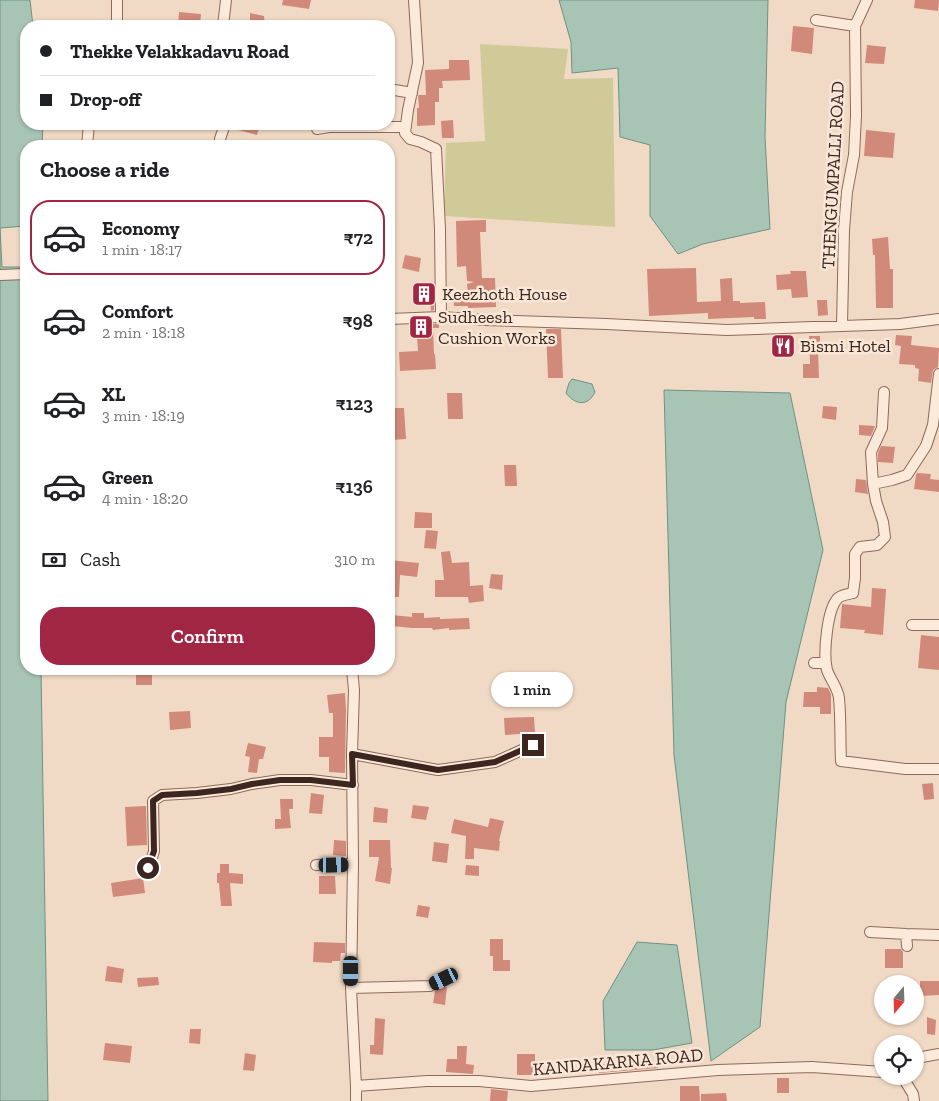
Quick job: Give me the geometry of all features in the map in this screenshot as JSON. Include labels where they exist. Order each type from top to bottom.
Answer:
[{"type":"street","points":[[117,0],[117,20]]},
{"type":"street","points":[[224,20],[226,0]]},
{"type":"street","points":[[414,0],[418,63],[405,133],[410,140],[421,142],[436,149],[440,229],[441,317]]},
{"type":"street","name":"THENGUMPALLI ROAD","points":[[842,326],[844,230],[854,155],[856,116],[855,26],[867,0]]},
{"type":"street","points":[[816,20],[855,26]]},
{"type":"street","points":[[395,90],[412,93]]},
{"type":"street","points":[[395,127],[406,127]]},
{"type":"street","points":[[0,275],[20,274]]},
{"type":"street","points":[[395,319],[441,317],[727,330],[900,324],[939,319]]},
{"type":"street","points":[[873,484],[906,475],[926,446],[933,425],[939,374]]},
{"type":"street","points":[[884,392],[882,428],[871,452],[873,484],[876,501],[884,522],[885,537],[877,545],[860,547],[856,554],[853,593],[840,596],[834,603],[826,638],[826,663],[839,696],[841,761],[904,770],[939,769]]},
{"type":"street","points":[[912,625],[939,626]]},
{"type":"street","points":[[814,662],[826,663]]},
{"type":"street","points":[[353,675],[354,690],[351,988],[356,1101]]},
{"type":"street","points":[[352,754],[438,770],[495,762],[533,745]]},
{"type":"street","points":[[148,868],[154,851],[153,801],[162,795],[231,789],[280,780],[311,780],[353,785]]},
{"type":"street","points":[[316,865],[353,864]]},
{"type":"street","points":[[870,932],[939,935]]},
{"type":"street","points":[[906,934],[907,946]]},
{"type":"street","points":[[351,988],[430,986],[444,979]]},
{"type":"street","points":[[924,1057],[939,1054]]},
{"type":"street","name":"KANDAKARNA ROAD","points":[[356,1086],[427,1081],[479,1081],[531,1086],[718,1070],[812,1067],[874,1071]]},
{"type":"street","points":[[908,1085],[913,1094],[914,1101]]},
{"type":"shaded area","points":[[0,0],[30,0],[32,20],[20,20],[20,130],[43,130],[42,140],[20,140],[20,226],[0,228]]},
{"type":"shaded area","points":[[559,0],[768,0],[765,137],[770,229],[703,244],[678,254],[650,216],[650,145],[620,137],[618,68],[572,73],[571,42]]},
{"type":"shaded area","points":[[480,44],[568,49],[564,79],[613,78],[615,227],[444,216],[446,143],[485,141]]},
{"type":"shaded area","points":[[0,228],[2,267],[20,267],[20,675],[41,675],[48,1101],[0,1101]]},
{"type":"shaded area","points":[[572,379],[592,384],[595,392],[589,400],[581,403],[577,402],[566,393]]},
{"type":"shaded area","points":[[664,390],[790,393],[823,550],[786,702],[760,1027],[711,1061],[674,755]]},
{"type":"shaded area","points":[[637,942],[677,945],[692,1043],[653,1050],[605,1050],[603,1001]]},
{"type":"building","points":[[283,0],[311,0],[309,9],[282,5]]},
{"type":"building","points":[[915,0],[939,0],[938,11],[914,8]]},
{"type":"building","points":[[179,12],[201,14],[200,20],[178,20]]},
{"type":"building","points":[[250,13],[264,16],[264,20],[250,20]]},
{"type":"building","points":[[793,26],[814,28],[812,54],[791,51]]},
{"type":"building","points":[[867,45],[886,47],[884,64],[865,63]]},
{"type":"building","points":[[449,60],[469,60],[470,80],[442,81],[443,88],[439,88],[439,102],[435,102],[435,125],[417,126],[418,95],[426,95],[425,70],[449,69]]},
{"type":"building","points":[[453,120],[454,138],[442,138],[441,121]]},
{"type":"building","points":[[238,130],[258,130],[257,135]]},
{"type":"building","points":[[866,130],[895,133],[893,158],[864,156]]},
{"type":"building","points":[[486,220],[486,232],[480,232],[482,278],[495,278],[496,307],[468,308],[468,306],[454,306],[453,295],[468,295],[467,284],[474,282],[467,281],[466,266],[457,267],[456,221]]},
{"type":"building","points":[[888,237],[890,269],[893,269],[893,308],[876,308],[875,255],[873,255],[872,239]]},
{"type":"building","points":[[405,255],[421,258],[419,272],[402,268]]},
{"type":"building","points":[[696,268],[697,302],[721,301],[720,279],[732,278],[733,301],[740,301],[740,303],[765,302],[766,319],[754,319],[754,317],[708,319],[708,313],[649,316],[647,269]]},
{"type":"building","points":[[790,271],[806,271],[808,297],[792,298],[791,289],[777,290],[776,275],[791,274]]},
{"type":"building","name":"Keezhoth House","points":[[434,286],[434,310],[431,311],[430,299],[415,300],[413,288]]},
{"type":"building","points":[[817,300],[827,300],[828,315],[818,316]]},
{"type":"building","points":[[439,324],[439,328],[433,328],[436,369],[400,371],[399,352],[418,351],[416,326],[409,325]]},
{"type":"building","points":[[546,329],[561,329],[563,378],[548,378]]},
{"type":"building","points":[[896,335],[912,336],[911,345],[939,348],[938,367],[933,370],[931,383],[918,381],[919,369],[915,368],[915,365],[899,364],[901,346],[895,345]]},
{"type":"building","name":"Bismi Hotel","points":[[776,336],[789,336],[789,357],[776,357]]},
{"type":"building","points":[[809,336],[820,336],[820,351],[818,351],[819,378],[803,378],[803,364],[810,364]]},
{"type":"building","points":[[447,393],[462,393],[463,419],[448,419]]},
{"type":"building","points":[[823,406],[837,407],[836,420],[822,418]]},
{"type":"building","points":[[395,408],[404,408],[406,439],[395,440]]},
{"type":"building","points":[[859,425],[875,426],[871,436],[859,435]]},
{"type":"building","points":[[881,446],[895,447],[893,463],[878,462],[878,453]]},
{"type":"building","points":[[504,465],[516,465],[517,486],[505,486]]},
{"type":"building","points":[[917,473],[931,474],[930,479],[939,480],[939,492],[914,489]]},
{"type":"building","points":[[856,479],[866,480],[868,494],[855,492]]},
{"type":"building","points":[[415,512],[432,513],[432,528],[414,528]]},
{"type":"building","points":[[426,530],[438,531],[436,549],[424,548]]},
{"type":"building","points":[[450,551],[452,563],[469,562],[470,586],[483,585],[484,601],[469,603],[468,597],[435,597],[435,580],[444,580],[441,552]]},
{"type":"building","points":[[395,561],[419,563],[417,577],[400,575],[399,597],[395,597]]},
{"type":"building","points":[[491,574],[503,575],[502,590],[489,588]]},
{"type":"building","points":[[872,588],[886,589],[883,635],[864,633],[865,630],[840,628],[842,604],[871,607]]},
{"type":"building","points":[[412,613],[424,613],[424,618],[469,618],[470,629],[449,630],[449,628],[433,630],[432,628],[395,626],[395,615],[412,617]]},
{"type":"building","points":[[921,635],[939,637],[939,670],[918,668]]},
{"type":"building","points":[[136,675],[152,675],[152,685],[136,685]]},
{"type":"building","points":[[817,687],[828,688],[831,694],[831,714],[820,714],[820,707],[803,707],[804,692],[817,692]]},
{"type":"building","points":[[345,693],[345,773],[329,772],[329,757],[319,757],[319,737],[333,737],[333,713],[329,713],[327,695]]},
{"type":"building","points":[[190,711],[191,728],[170,730],[169,712]]},
{"type":"building","points":[[534,717],[535,733],[505,735],[504,718]]},
{"type":"building","points":[[248,743],[266,747],[263,759],[259,759],[257,773],[248,772],[250,757],[245,756]]},
{"type":"building","points":[[933,783],[934,799],[924,800],[922,784]]},
{"type":"building","points":[[311,793],[324,795],[322,814],[309,813]]},
{"type":"building","points":[[280,799],[293,799],[293,809],[289,809],[291,828],[275,829],[275,819],[281,819]]},
{"type":"building","points":[[413,805],[429,807],[426,820],[411,818]]},
{"type":"building","points":[[146,806],[147,845],[127,846],[125,807]]},
{"type":"building","points":[[374,807],[388,809],[387,823],[373,822]]},
{"type":"building","points":[[490,818],[504,821],[499,841],[499,851],[474,848],[474,859],[465,859],[466,836],[451,833],[454,819],[488,827]]},
{"type":"building","points":[[334,840],[346,841],[346,856],[333,855]]},
{"type":"building","points":[[369,840],[390,840],[392,868],[390,884],[375,881],[379,857],[369,857]]},
{"type":"building","points":[[434,842],[449,844],[447,863],[432,861]]},
{"type":"building","points":[[220,864],[229,864],[229,873],[243,874],[243,884],[230,883],[232,906],[221,906],[219,883],[217,883],[217,873],[220,873]]},
{"type":"building","points":[[466,865],[479,866],[479,876],[465,875]]},
{"type":"building","points":[[319,876],[335,876],[336,894],[319,894]]},
{"type":"building","points":[[143,878],[145,893],[113,897],[111,883]]},
{"type":"building","points":[[418,905],[430,907],[428,918],[416,916]]},
{"type":"building","points":[[490,939],[503,939],[503,960],[510,960],[510,971],[493,971],[493,956],[490,956]]},
{"type":"building","points":[[314,942],[345,943],[345,953],[341,953],[340,961],[332,961],[332,963],[313,962]]},
{"type":"building","points":[[885,949],[901,949],[903,952],[903,968],[885,968]]},
{"type":"building","points":[[107,966],[124,969],[122,983],[105,981]]},
{"type":"building","points":[[158,977],[159,985],[138,987],[137,978]]},
{"type":"building","points":[[924,981],[939,981],[939,995],[924,996]]},
{"type":"building","points":[[447,987],[445,1005],[433,1003],[435,991]]},
{"type":"building","points":[[927,1017],[936,1020],[935,1035],[927,1034]]},
{"type":"building","points":[[375,1018],[385,1019],[383,1055],[370,1054],[370,1045],[374,1045]]},
{"type":"building","points":[[190,1029],[201,1029],[200,1044],[189,1043]]},
{"type":"building","points":[[105,1043],[132,1046],[130,1063],[103,1060]]},
{"type":"building","points":[[457,1046],[467,1046],[466,1064],[474,1065],[473,1074],[446,1072],[447,1059],[457,1059]]},
{"type":"building","points":[[245,1053],[256,1055],[254,1071],[243,1070]]},
{"type":"building","points":[[517,1054],[535,1054],[535,1075],[517,1075]]},
{"type":"building","points":[[631,1062],[631,1064],[658,1063],[658,1068],[599,1073],[599,1064]]},
{"type":"building","points":[[777,1078],[789,1078],[789,1093],[777,1093]]},
{"type":"building","points":[[680,1086],[699,1086],[700,1101],[680,1101]]},
{"type":"building","points":[[491,1089],[508,1091],[507,1101],[490,1101]]},
{"type":"building","points":[[726,1093],[727,1101],[701,1101],[701,1094]]},
{"type":"place","name":"Keezhoth House","points":[[424,294]]},
{"type":"place","name":"Sudheesh Cushion Works","points":[[421,327]]},
{"type":"place","name":"Bismi Hotel","points":[[783,346]]},
{"type":"route","points":[[148,868],[154,851],[153,801],[162,795],[231,789],[280,780],[311,780],[353,785],[352,754],[438,770],[495,762],[533,745]]}]
